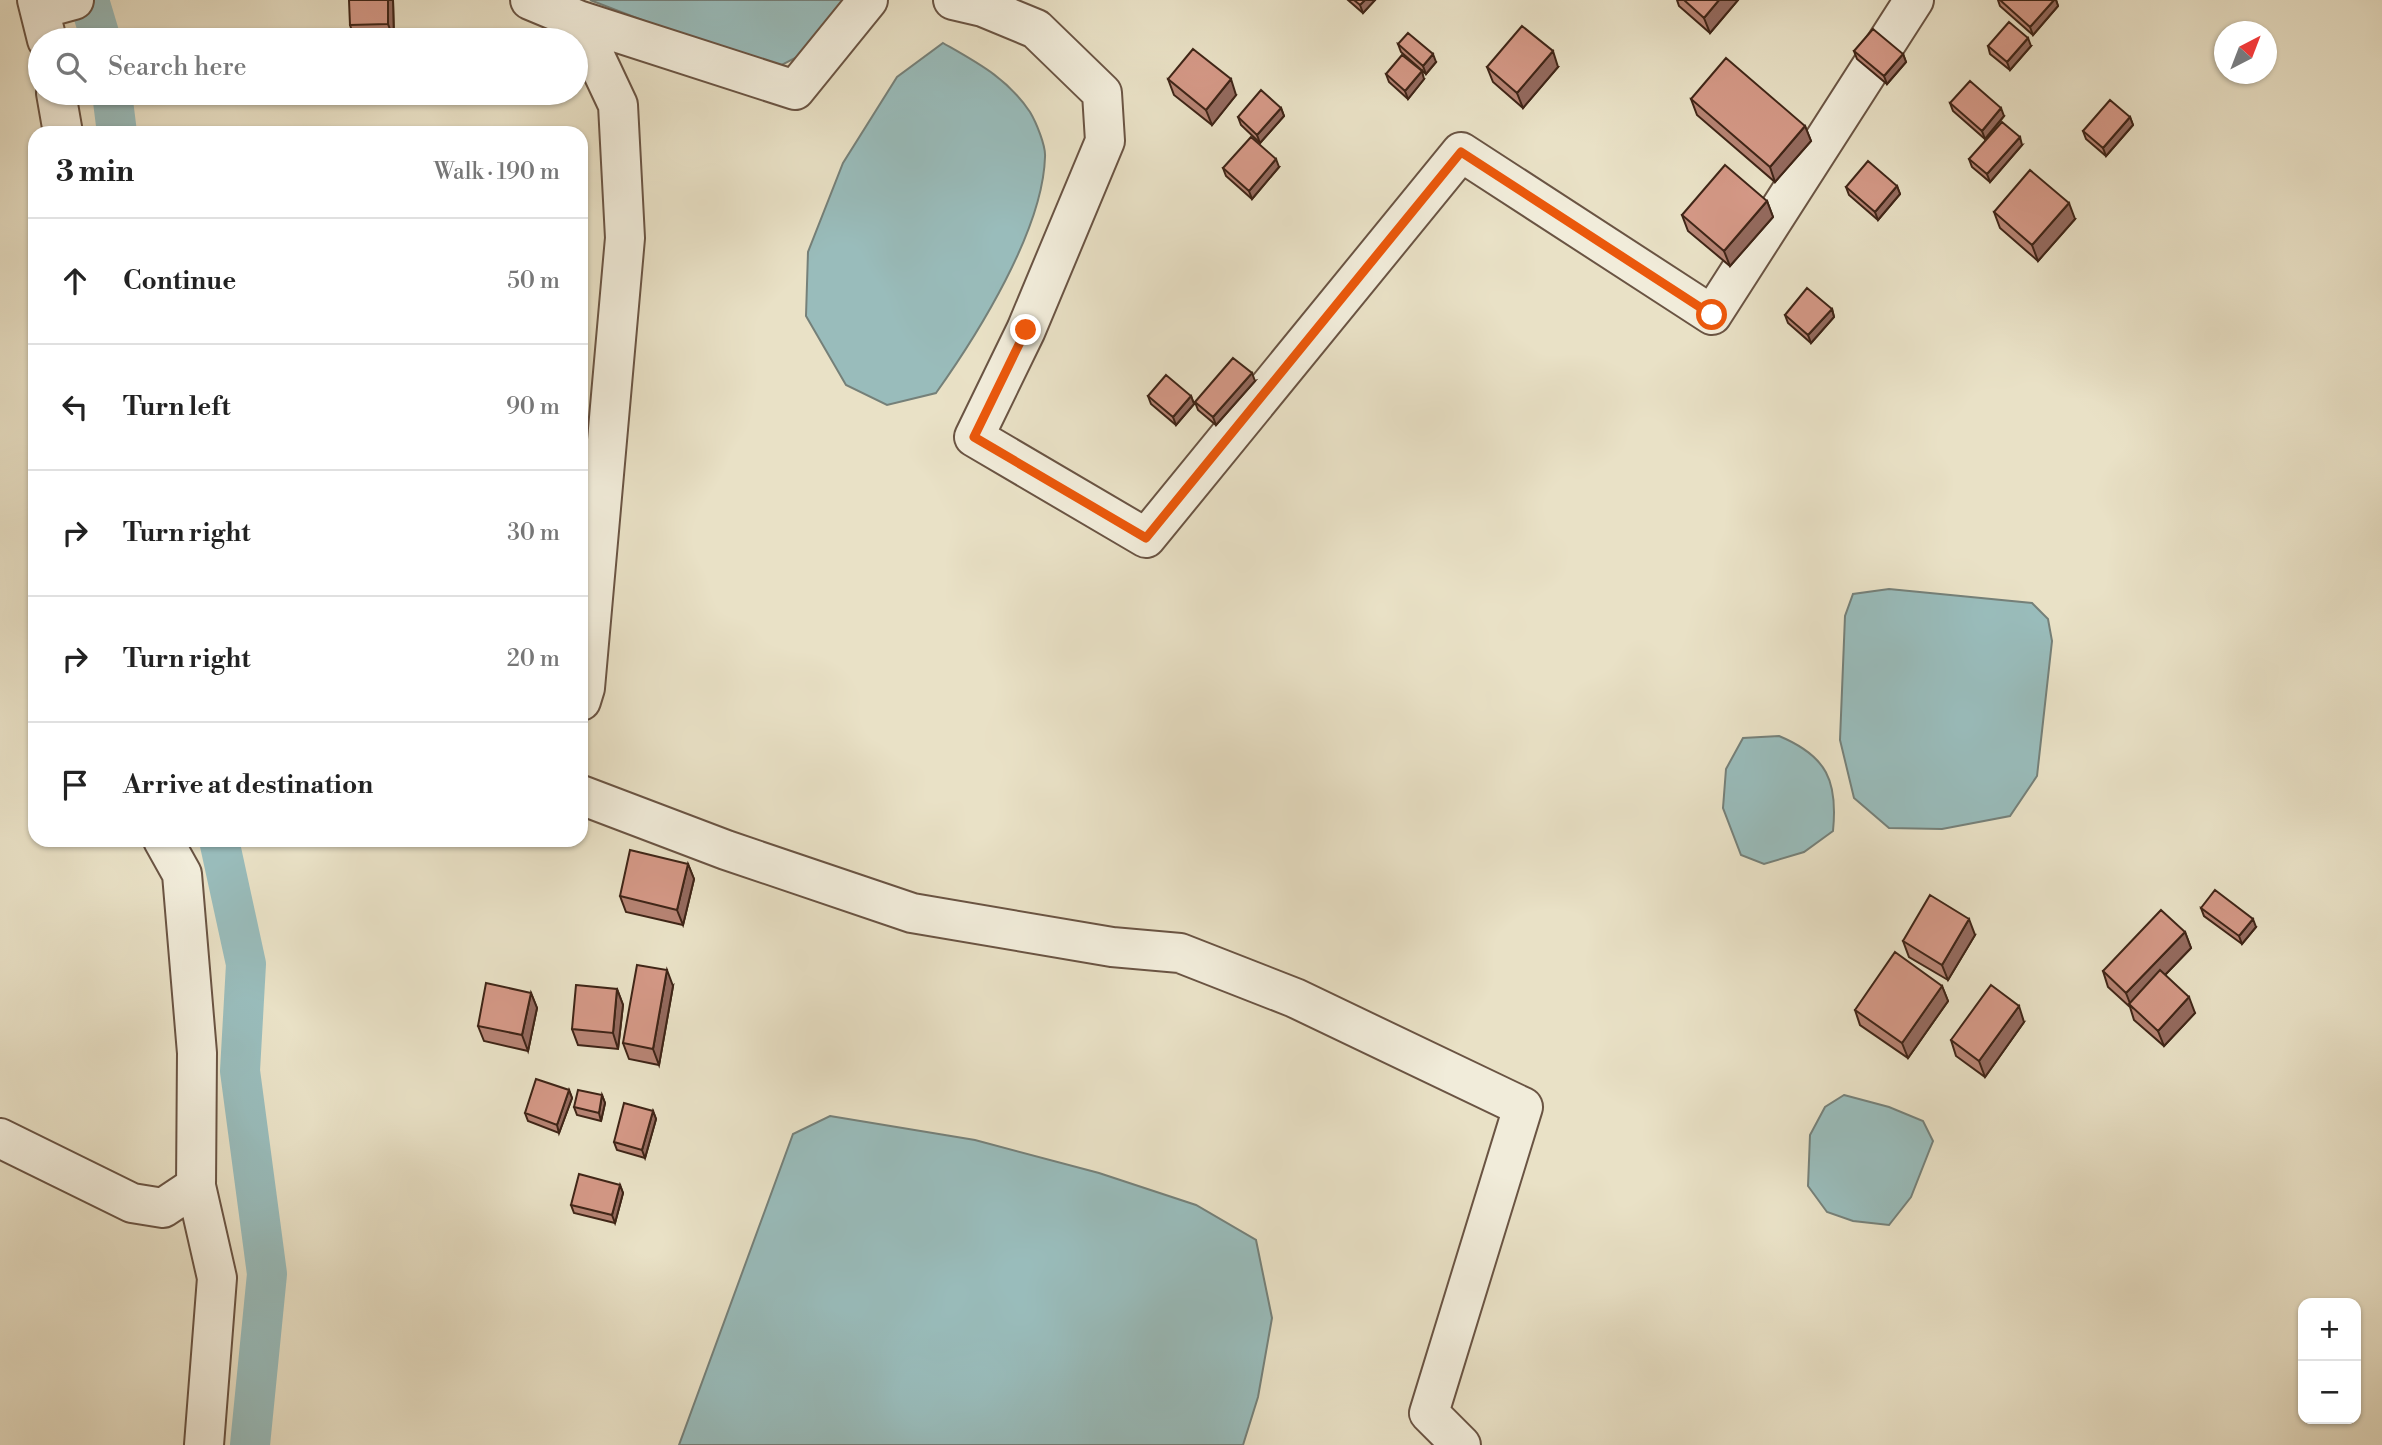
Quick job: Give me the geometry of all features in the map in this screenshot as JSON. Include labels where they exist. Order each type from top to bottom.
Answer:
[{"type":"street","points":[[530,0],[578,20],[795,90],[868,0]]},
{"type":"street","points":[[953,0],[982,7],[1036,29],[1102,93],[1105,141],[1026,330],[974,437],[1146,538],[1461,152],[1712,315],[1914,0]]},
{"type":"street","points":[[578,20],[582,28]]},
{"type":"street","points":[[588,41],[618,105],[625,237],[588,654]]},
{"type":"street","points":[[58,105],[62,126]]},
{"type":"street","points":[[588,798],[726,850],[912,913],[1112,947],[1180,953],[1295,998],[1523,1107],[1429,1413],[1461,1445]]},
{"type":"street","points":[[167,847],[182,874],[197,1053],[196,1186],[217,1278],[204,1445]]},
{"type":"street","points":[[0,1138],[132,1203],[163,1208],[196,1186]]},
{"type":"water","points":[[590,0],[844,0],[803,54],[772,70]]},
{"type":"water","points":[[943,43],[1002,80],[1030,112],[1045,152],[1041,186],[1033,216],[1006,280],[936,393],[887,405],[846,385],[806,316],[808,252],[843,163],[897,77]]},
{"type":"water","points":[[1889,589],[2032,603],[2048,619],[2052,641],[2037,776],[2010,816],[1942,829],[1889,828],[1854,798],[1840,740],[1845,616],[1853,594]]},
{"type":"water","points":[[1779,736],[1808,752],[1826,772],[1833,798],[1833,831],[1804,852],[1764,864],[1741,855],[1723,808],[1726,769],[1743,738]]},
{"type":"water","points":[[1844,1095],[1889,1107],[1923,1121],[1933,1141],[1911,1197],[1889,1225],[1853,1221],[1827,1212],[1808,1186],[1810,1135],[1825,1107]]},
{"type":"water","points":[[830,1116],[975,1140],[1099,1173],[1196,1205],[1256,1240],[1272,1318],[1258,1397],[1243,1445],[679,1445],[793,1134]]},
{"type":"building","points":[[349,0],[388,0],[388,24],[350,25]]},
{"type":"building","points":[[1684,0],[1719,0],[1704,18]]},
{"type":"building","points":[[2000,0],[2054,0],[2030,27]]},
{"type":"building","points":[[2009,22],[2028,38],[2007,62],[1988,46]]},
{"type":"building","points":[[1522,26],[1553,51],[1517,93],[1487,67]]},
{"type":"building","points":[[1873,29],[1903,54],[1884,76],[1854,51]]},
{"type":"building","points":[[1408,33],[1433,54],[1423,66],[1398,44]]},
{"type":"building","points":[[1193,49],[1231,79],[1206,110],[1168,79]]},
{"type":"building","points":[[1402,55],[1422,71],[1405,91],[1386,74]]},
{"type":"building","points":[[1726,58],[1805,126],[1770,167],[1691,99]]},
{"type":"building","points":[[1970,81],[2001,108],[1982,131],[1950,103]]},
{"type":"building","points":[[1261,90],[1281,108],[1257,135],[1238,117]]},
{"type":"building","points":[[2110,100],[2130,117],[2103,148],[2083,131]]},
{"type":"building","points":[[2002,122],[2020,137],[1987,174],[1969,159]]},
{"type":"building","points":[[1251,137],[1276,159],[1249,191],[1223,168]]},
{"type":"building","points":[[1868,161],[1897,186],[1875,212],[1846,187]]},
{"type":"building","points":[[1725,165],[1767,201],[1724,251],[1682,215]]},
{"type":"building","points":[[2030,170],[2069,203],[2032,245],[1994,212]]},
{"type":"building","points":[[1807,288],[1832,309],[1808,335],[1785,315]]},
{"type":"building","points":[[1233,358],[1252,373],[1213,417],[1195,402]]},
{"type":"building","points":[[1166,375],[1191,396],[1173,417],[1148,396]]},
{"type":"building","points":[[630,850],[688,864],[677,910],[620,896]]},
{"type":"building","points":[[2215,890],[2253,919],[2239,936],[2201,908]]},
{"type":"building","points":[[1930,895],[1969,919],[1942,965],[1903,941]]},
{"type":"building","points":[[2161,910],[2185,932],[2126,993],[2103,971]]},
{"type":"building","points":[[1895,952],[1942,986],[1902,1043],[1855,1010]]},
{"type":"building","points":[[637,965],[667,970],[653,1049],[623,1043]]},
{"type":"building","points":[[2160,970],[2189,997],[2158,1031],[2129,1004]]},
{"type":"building","points":[[486,983],[531,993],[522,1035],[478,1026]]},
{"type":"building","points":[[576,985],[617,989],[613,1033],[572,1029]]},
{"type":"building","points":[[1991,985],[2019,1006],[1979,1061],[1951,1040]]},
{"type":"building","points":[[536,1079],[569,1090],[557,1125],[525,1113]]},
{"type":"building","points":[[578,1090],[602,1095],[599,1113],[574,1107]]},
{"type":"building","points":[[624,1103],[653,1111],[642,1150],[614,1142]]},
{"type":"building","points":[[579,1174],[620,1185],[612,1215],[571,1205]]},
{"type":"waterway","points":[[89,0],[97,28]]},
{"type":"waterway","points":[[114,105],[116,126]]},
{"type":"waterway","points":[[221,847],[246,964],[240,1071],[267,1274],[250,1445]]},
{"type":"route","points":[[1026,330],[974,437],[1146,538],[1461,152],[1712,315]]}]
